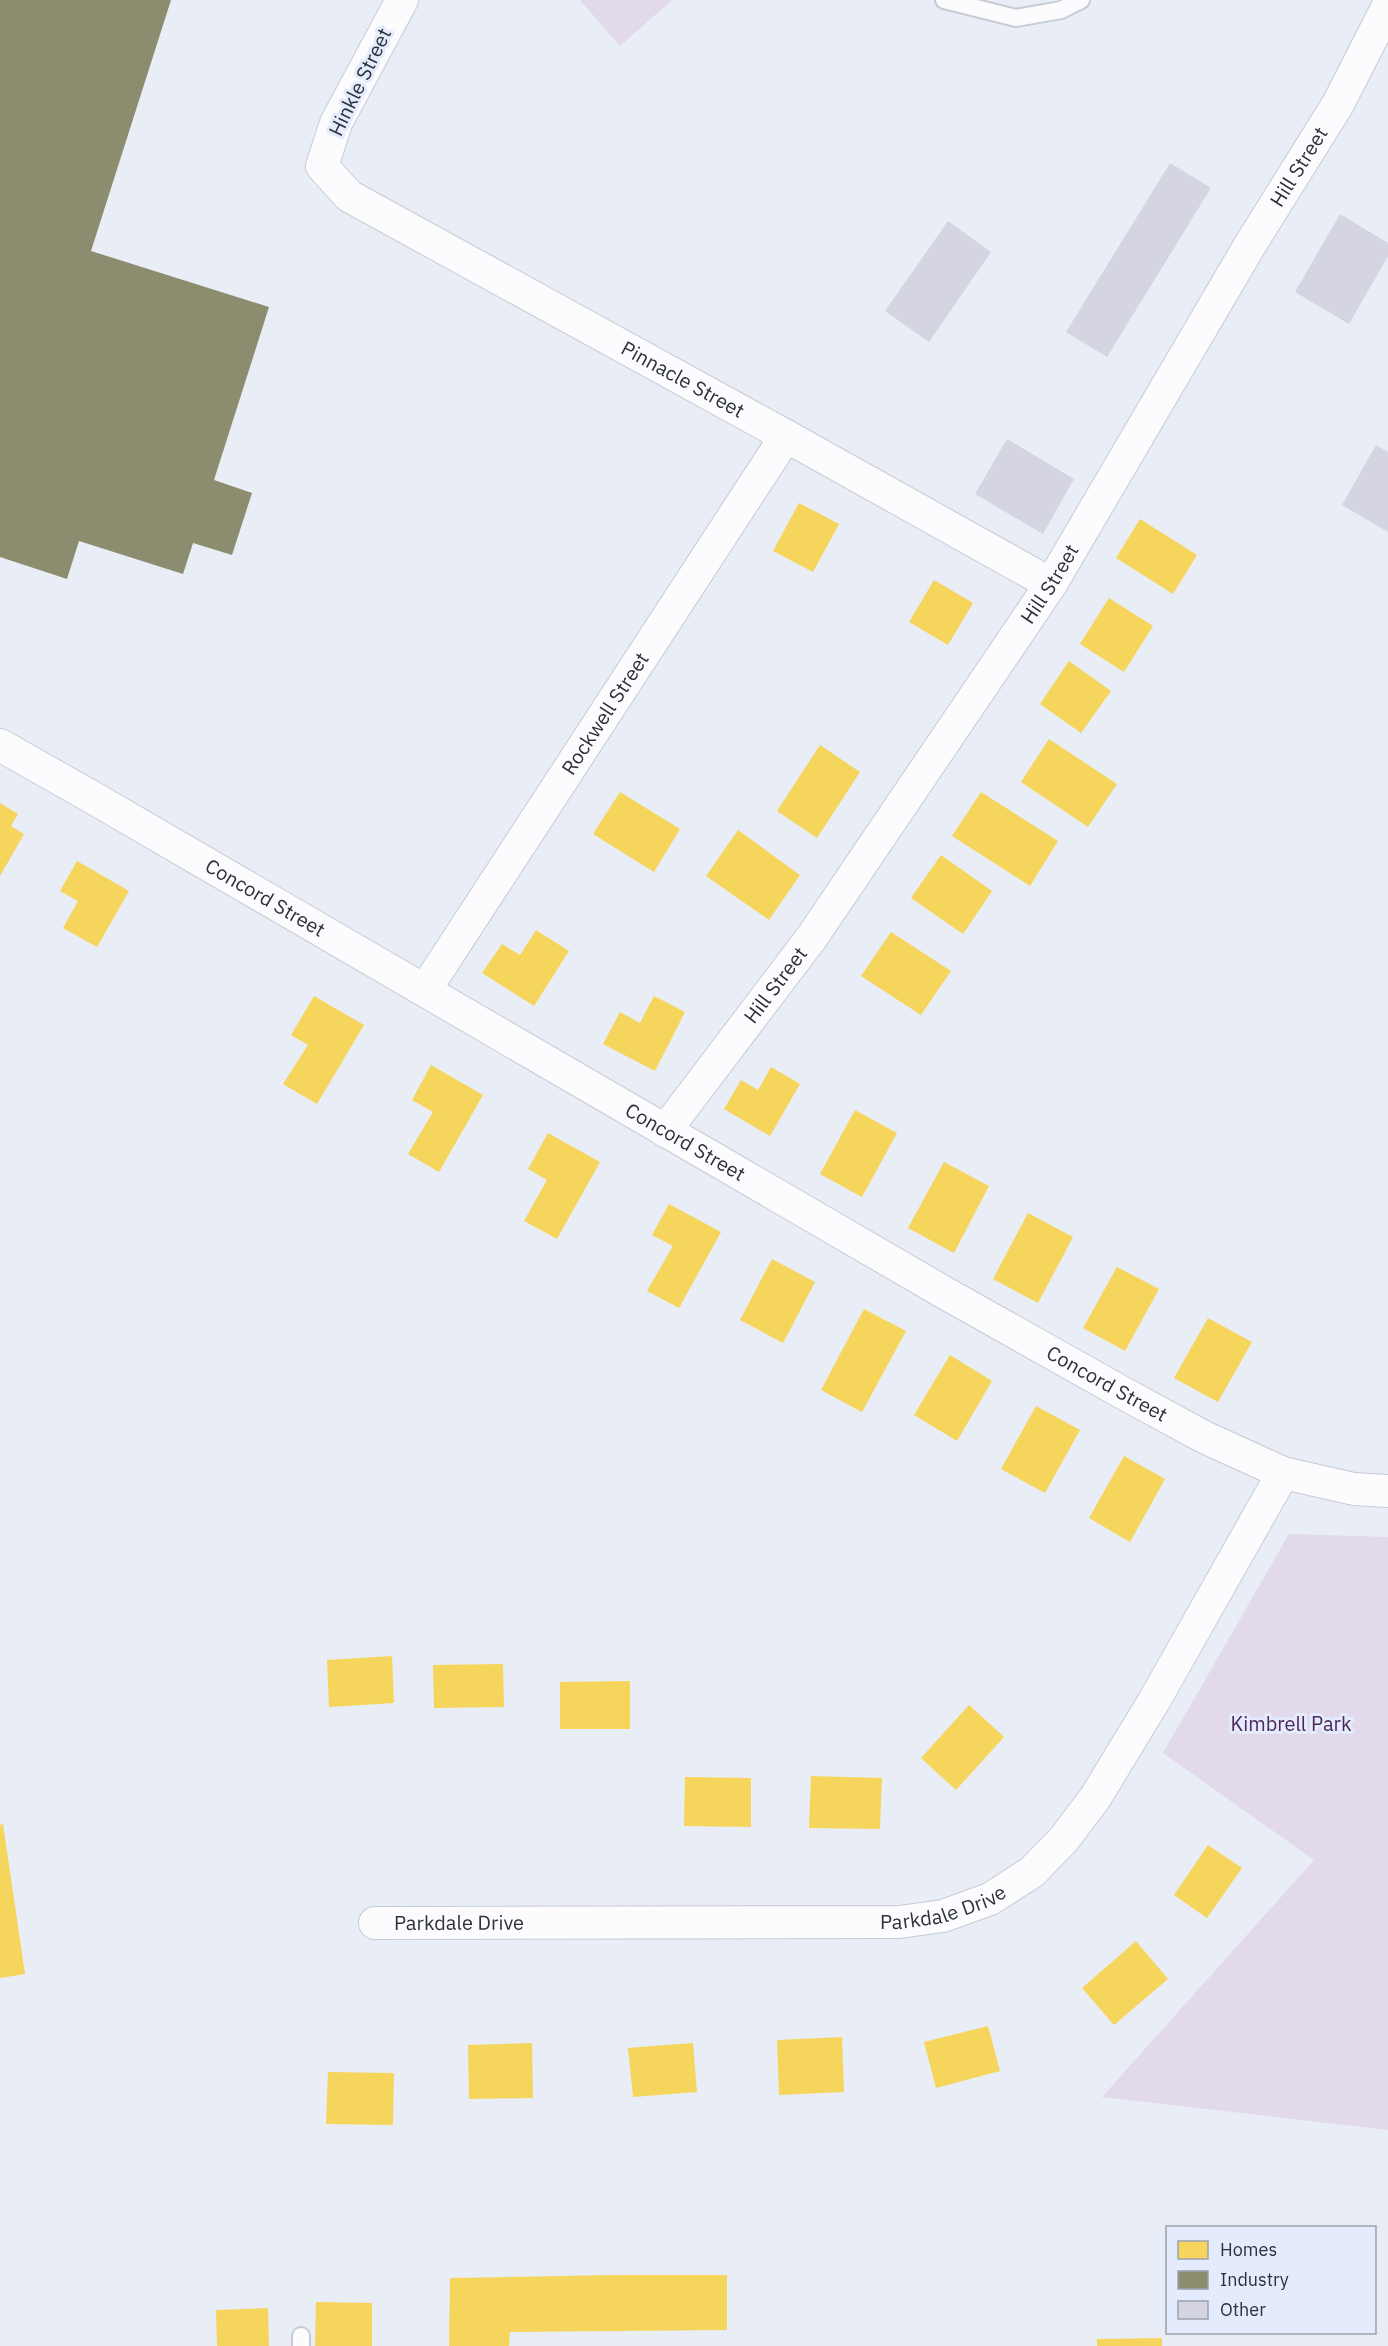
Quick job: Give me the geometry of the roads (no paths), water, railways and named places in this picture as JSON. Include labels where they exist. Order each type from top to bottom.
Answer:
[{"type":"street","name":"Hinkle Street","points":[[322,166],[336,123],[402,0]]},
{"type":"street","name":"Hill Street","points":[[665,1131],[812,937],[1051,584],[1250,245],[1338,104],[1388,6]]},
{"type":"street","name":"Pinnacle Street","points":[[322,166],[348,196],[1051,584]]},
{"type":"street","name":"Rockwell Street","points":[[424,990],[786,436]]},
{"type":"street","name":"Concord Street","points":[[0,746],[90,796],[945,1293],[1204,1437],[1283,1473],[1353,1489],[1388,1491]]},
{"type":"street","name":"Parkdale Drive","points":[[375,1923],[899,1922],[943,1916],[990,1899],[1032,1872],[1064,1839],[1095,1798],[1154,1701],[1283,1473]]},
{"type":"lane","points":[[944,0],[1016,18],[1061,10],[1081,0]]},
{"type":"park label","name":"Kimbrell Park","points":[[1291,1724]]}]
